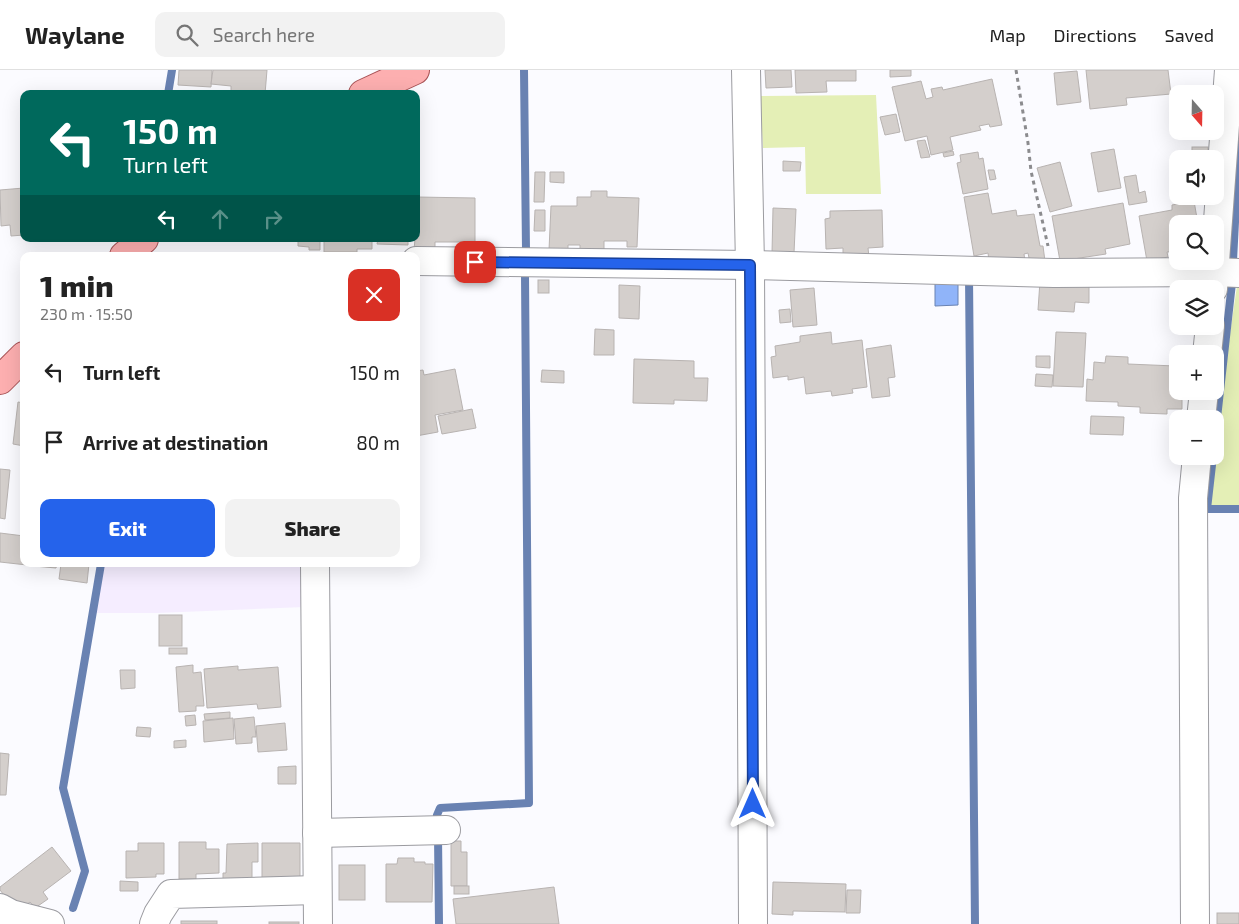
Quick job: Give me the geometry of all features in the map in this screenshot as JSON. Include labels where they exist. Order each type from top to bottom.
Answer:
[{"type":"main road","points":[[372,90],[415,70]]},
{"type":"main road","points":[[129,252],[140,242]]},
{"type":"main road","points":[[0,380],[20,360]]},
{"type":"street","points":[[746,70],[750,265],[753,924]]},
{"type":"street","points":[[420,261],[750,265],[1222,278],[1229,70]]},
{"type":"street","points":[[1195,924],[1193,498],[1196,465]]},
{"type":"street","points":[[315,567],[318,924]]},
{"type":"street","points":[[317,834],[446,830]]},
{"type":"street","points":[[154,924],[171,894],[318,890]]},
{"type":"street","points":[[0,908],[11,914],[50,924]]},
{"type":"path","points":[[1016,70],[1031,171],[1054,273]]},
{"type":"shaded area","points":[[102,567],[305,567],[305,607],[157,613],[94,613]]},
{"type":"green space","points":[[876,95],[881,194],[806,194],[805,147],[763,148],[760,96]]},
{"type":"green space","points":[[1239,279],[1239,506],[1205,507],[1211,465],[1224,465],[1224,410],[1219,410],[1220,400],[1224,400],[1224,375]]},
{"type":"water","points":[[935,282],[958,282],[958,305],[935,306]]},
{"type":"building","points":[[179,70],[212,70],[211,87],[178,85]]},
{"type":"building","points":[[213,70],[267,70],[265,90],[231,90],[231,86],[211,84]]},
{"type":"building","points":[[765,70],[791,70],[792,87],[766,88]]},
{"type":"building","points":[[795,70],[856,70],[856,81],[826,81],[827,92],[796,93]]},
{"type":"building","points":[[890,70],[911,70],[911,76],[890,77]]},
{"type":"building","points":[[1086,70],[1168,70],[1169,94],[1126,98],[1127,105],[1090,109]]},
{"type":"building","points":[[1077,71],[1081,102],[1057,105],[1054,73]]},
{"type":"building","points":[[992,79],[1002,125],[990,127],[989,124],[979,126],[981,130],[950,137],[953,150],[931,155],[927,136],[905,141],[892,87],[921,81],[926,99],[933,97],[931,89],[942,87],[943,90]]},
{"type":"building","points":[[896,114],[900,132],[885,135],[880,117]]},
{"type":"building","points":[[925,140],[930,157],[921,158],[917,141]]},
{"type":"building","points":[[1192,147],[1208,147],[1208,150],[1192,150]]},
{"type":"building","points":[[1114,149],[1121,188],[1098,192],[1091,153]]},
{"type":"building","points":[[953,151],[954,155],[944,157],[943,153]]},
{"type":"building","points":[[978,152],[979,159],[983,158],[988,189],[963,194],[957,163],[961,162],[960,155]]},
{"type":"building","points":[[783,161],[801,162],[800,171],[783,171]]},
{"type":"building","points":[[1060,162],[1072,206],[1050,212],[1037,168]]},
{"type":"building","points":[[988,170],[994,170],[996,179],[990,180]]},
{"type":"building","points":[[535,172],[545,172],[544,202],[534,202]]},
{"type":"building","points":[[550,172],[564,172],[564,183],[550,182]]},
{"type":"building","points":[[1136,175],[1139,193],[1145,191],[1147,202],[1129,205],[1124,177]]},
{"type":"building","points":[[20,188],[20,235],[11,236],[10,225],[1,226],[0,190]]},
{"type":"building","points":[[591,191],[607,191],[607,197],[639,198],[637,247],[627,247],[627,241],[604,241],[604,251],[580,250],[580,245],[568,245],[568,251],[549,250],[551,206],[577,206],[577,197],[591,197]]},
{"type":"building","points":[[988,193],[992,214],[1016,210],[1017,216],[1034,214],[1045,261],[1030,263],[1028,253],[1024,254],[1025,261],[989,261],[988,253],[974,256],[964,197]]},
{"type":"building","points":[[420,197],[475,198],[475,247],[465,247],[464,242],[435,242],[435,250],[414,250],[415,242],[420,242]]},
{"type":"building","points":[[1123,203],[1130,244],[1105,249],[1106,254],[1060,261],[1052,216]]},
{"type":"building","points":[[1172,205],[1195,205],[1196,215],[1169,215],[1168,257],[1147,261],[1139,216],[1172,210]]},
{"type":"building","points":[[773,208],[796,209],[794,253],[772,253]]},
{"type":"building","points":[[535,210],[545,210],[545,231],[534,231]]},
{"type":"building","points":[[882,210],[883,247],[868,248],[869,257],[843,257],[843,248],[826,249],[825,219],[830,218],[830,211]]},
{"type":"building","points":[[298,242],[320,242],[320,250],[309,250],[309,247],[298,246]]},
{"type":"building","points":[[324,242],[372,242],[372,249],[357,249],[357,252],[324,252]]},
{"type":"building","points":[[377,242],[408,242],[408,245],[377,244]]},
{"type":"building","points":[[538,280],[549,280],[549,293],[538,293]]},
{"type":"building","points":[[1040,281],[1089,283],[1089,303],[1075,302],[1074,312],[1038,310]]},
{"type":"building","points":[[619,285],[640,286],[639,319],[619,318]]},
{"type":"building","points":[[814,288],[817,325],[793,327],[790,290]]},
{"type":"building","points":[[790,309],[791,322],[780,323],[779,310]]},
{"type":"building","points":[[595,329],[614,330],[614,355],[594,355]]},
{"type":"building","points":[[831,332],[832,344],[862,340],[867,387],[852,389],[853,393],[832,396],[831,391],[806,394],[804,377],[788,380],[788,376],[773,378],[771,357],[776,356],[775,346],[800,342],[800,336]]},
{"type":"building","points":[[1056,332],[1086,333],[1083,387],[1053,386]]},
{"type":"building","points":[[891,345],[895,377],[888,378],[890,396],[872,398],[866,349]]},
{"type":"building","points":[[1036,356],[1050,356],[1050,368],[1036,367]]},
{"type":"building","points":[[1106,356],[1128,357],[1128,364],[1169,366],[1169,400],[1182,400],[1182,409],[1167,409],[1167,414],[1140,413],[1140,407],[1118,406],[1118,402],[1086,401],[1087,379],[1093,380],[1094,362],[1105,363]]},
{"type":"building","points":[[634,359],[694,361],[694,378],[708,378],[707,401],[674,400],[674,404],[633,403]]},
{"type":"building","points":[[455,369],[463,410],[435,415],[438,432],[420,435],[420,370],[423,370],[424,375]]},
{"type":"building","points":[[542,370],[564,371],[564,383],[541,382]]},
{"type":"building","points":[[1036,374],[1053,375],[1052,387],[1035,386]]},
{"type":"building","points":[[18,402],[20,402],[20,445],[13,444]]},
{"type":"building","points":[[472,409],[476,428],[442,434],[438,416]]},
{"type":"building","points":[[1091,416],[1124,417],[1123,435],[1090,434]]},
{"type":"building","points":[[0,469],[10,470],[5,519],[0,518]]},
{"type":"building","points":[[0,533],[20,536],[20,564],[0,562]]},
{"type":"building","points":[[61,567],[89,567],[87,583],[59,579]]},
{"type":"building","points":[[159,615],[182,615],[182,646],[159,646]]},
{"type":"building","points":[[169,648],[187,648],[187,654],[169,654]]},
{"type":"building","points":[[193,665],[193,673],[201,672],[204,706],[196,706],[196,711],[179,712],[176,667]]},
{"type":"building","points":[[238,666],[238,670],[278,667],[281,707],[258,709],[257,704],[207,708],[204,669]]},
{"type":"building","points":[[120,670],[135,670],[135,688],[121,689]]},
{"type":"building","points":[[230,712],[230,718],[205,720],[204,714]]},
{"type":"building","points":[[195,715],[196,725],[186,726],[185,716]]},
{"type":"building","points":[[254,717],[256,737],[252,737],[252,743],[236,744],[234,719]]},
{"type":"building","points":[[233,718],[234,739],[204,742],[203,721]]},
{"type":"building","points":[[285,723],[287,750],[258,752],[256,726]]},
{"type":"building","points":[[137,727],[151,728],[150,737],[136,736]]},
{"type":"building","points":[[186,740],[186,747],[174,748],[174,741]]},
{"type":"building","points":[[0,753],[9,754],[6,795],[0,795]]},
{"type":"building","points":[[296,766],[296,784],[278,784],[278,767]]},
{"type":"building","points":[[451,841],[461,841],[461,852],[467,852],[467,886],[451,886]]},
{"type":"building","points":[[179,842],[206,842],[206,849],[219,849],[219,873],[196,874],[196,879],[179,879]]},
{"type":"building","points":[[138,843],[164,843],[164,874],[156,874],[156,877],[126,878],[126,851],[138,851]]},
{"type":"building","points":[[258,843],[258,862],[252,862],[252,881],[223,886],[223,873],[226,873],[227,844]]},
{"type":"building","points":[[262,843],[300,843],[300,879],[262,882]]},
{"type":"building","points":[[52,847],[71,871],[43,892],[48,899],[35,908],[30,902],[17,912],[0,890],[0,887]]},
{"type":"building","points":[[398,858],[414,858],[414,862],[433,864],[432,902],[386,902],[386,864],[397,864]]},
{"type":"building","points":[[339,865],[365,865],[365,900],[339,900]]},
{"type":"building","points":[[120,881],[138,882],[138,891],[120,891]]},
{"type":"building","points":[[773,882],[846,884],[845,912],[793,911],[793,915],[772,914]]},
{"type":"building","points":[[454,886],[469,886],[469,894],[454,894]]},
{"type":"building","points":[[554,887],[559,924],[456,924],[453,899]]},
{"type":"building","points":[[847,890],[861,890],[860,913],[846,913]]},
{"type":"building","points":[[1217,913],[1239,913],[1239,924],[1217,924]]},
{"type":"building","points":[[181,921],[217,921],[217,924],[181,924]]},
{"type":"building","points":[[269,922],[299,922],[299,924],[269,924]]},
{"type":"waterway","points":[[169,90],[172,70]]},
{"type":"waterway","points":[[524,70],[526,250]]},
{"type":"waterway","points":[[1233,261],[1239,144]]},
{"type":"waterway","points":[[437,815],[440,808],[529,803],[525,275]]},
{"type":"waterway","points":[[969,277],[975,924]]},
{"type":"waterway","points":[[1218,410],[1232,283]]},
{"type":"waterway","points":[[1212,465],[1207,509],[1239,509]]},
{"type":"waterway","points":[[73,908],[85,871],[63,788],[100,567]]},
{"type":"waterway","points":[[438,836],[439,924]]},
{"type":"route","points":[[475,262],[750,265],[753,804]]}]
